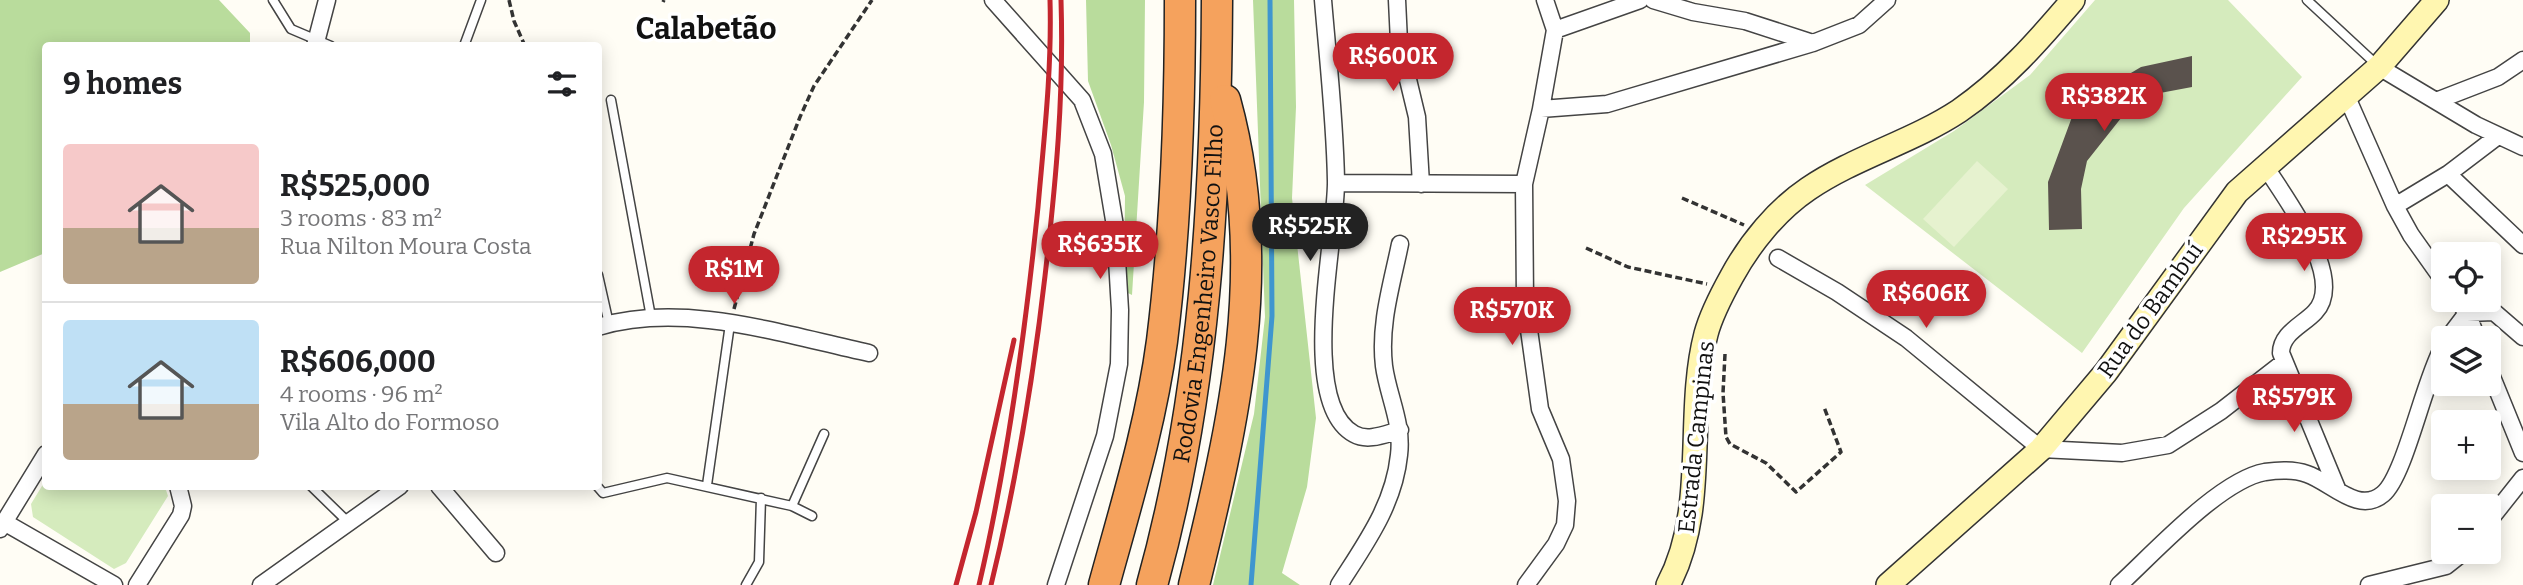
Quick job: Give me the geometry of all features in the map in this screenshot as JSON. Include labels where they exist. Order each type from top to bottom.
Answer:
[{"type":"highway","name":"Rodovia Engenheiro Vasco Filho","points":[[1104,585],[1136,470],[1161,342],[1181,127],[1180,0]]},
{"type":"highway","name":"Rodovia Engenheiro Vasco Filho","points":[[1152,585],[1178,478],[1196,361],[1211,198],[1217,72],[1217,0]]},
{"type":"highway","points":[[1197,577],[1229,442],[1241,363],[1248,234],[1237,143],[1217,72]]},
{"type":"highway","points":[[1087,585],[1136,470]]},
{"type":"main road","name":"Estrada Campinas","points":[[1668,585],[1684,542],[1691,500],[1706,334],[1726,288],[1762,233],[1806,190],[1961,110],[2023,58],[2073,0]]},
{"type":"main road","name":"Rua do Bambuí","points":[[1890,584],[2041,449],[2106,372],[2237,192],[2379,67],[2437,0]]},
{"type":"street","points":[[321,42],[327,0]]},
{"type":"street","points":[[993,0],[1082,100],[1104,154],[1114,215],[1120,310],[1119,364],[1105,436],[1056,585]]},
{"type":"street","points":[[1323,0],[1336,183],[1322,343],[1330,393],[1340,418],[1355,435],[1368,439],[1400,430]]},
{"type":"street","points":[[1397,0],[1399,41],[1417,117],[1421,184]]},
{"type":"street","points":[[1526,585],[1556,544],[1565,524],[1567,501],[1561,459],[1540,409],[1527,314],[1524,184],[1555,30],[1545,0]]},
{"type":"street","points":[[1555,30],[1640,0]]},
{"type":"street","points":[[1653,0],[1693,12],[1745,21],[1812,43]]},
{"type":"street","points":[[1541,109],[1607,104],[1812,43],[1859,24],[1887,0]]},
{"type":"street","points":[[2436,100],[2498,77],[2523,60]]},
{"type":"street","points":[[2379,67],[2498,136],[2523,147]]},
{"type":"street","points":[[2346,95],[2395,206],[2431,263]]},
{"type":"street","points":[[2395,206],[2448,174],[2498,136]]},
{"type":"street","points":[[2265,166],[2319,257],[2326,286],[2324,299],[2316,311],[2284,339],[2281,352],[2338,491]]},
{"type":"street","points":[[2448,174],[2523,245]]},
{"type":"street","points":[[1336,183],[1524,184]]},
{"type":"street","points":[[1339,585],[1386,507],[1399,456],[1400,430],[1384,368],[1382,330],[1400,244]]},
{"type":"street","points":[[1777,258],[1837,292],[1906,338],[2041,449],[2122,453],[2168,445],[2252,389],[2284,362]]},
{"type":"street","points":[[2467,313],[2494,312],[2523,337]]},
{"type":"street","points":[[2457,326],[2467,313]]},
{"type":"street","points":[[2467,313],[2472,326]]},
{"type":"street","points":[[604,326],[651,317],[730,324],[869,353]]},
{"type":"street","points":[[2119,585],[2212,501],[2247,478],[2284,470],[2306,474],[2349,498],[2372,500],[2390,487],[2431,372]]},
{"type":"street","points":[[2500,396],[2523,453]]},
{"type":"street","points":[[42,461],[2,526],[114,585]]},
{"type":"street","points":[[2501,506],[2523,478]]},
{"type":"street","points":[[137,585],[181,515],[183,506],[179,490]]},
{"type":"street","points":[[261,585],[395,490]]},
{"type":"street","points":[[442,490],[496,553]]},
{"type":"street","points":[[2369,585],[2449,564]]},
{"type":"lane","points":[[273,0],[291,29],[317,42]]},
{"type":"lane","points":[[465,42],[481,0]]},
{"type":"lane","points":[[2307,0],[2379,67]]},
{"type":"lane","points":[[611,100],[651,317]]},
{"type":"lane","points":[[707,485],[730,324]]},
{"type":"lane","points":[[792,506],[824,434]]},
{"type":"lane","points":[[600,490],[603,493],[667,478],[792,506],[812,516]]},
{"type":"lane","points":[[315,490],[350,524]]},
{"type":"lane","points":[[746,585],[759,562],[761,498]]},
{"type":"path","points":[[509,0],[523,42]]},
{"type":"path","points":[[730,324],[754,234],[800,117],[814,86],[872,0]]},
{"type":"path","points":[[1682,198],[1762,233]]},
{"type":"path","points":[[1586,248],[1628,267],[1726,288]]},
{"type":"path","points":[[1727,343],[1723,393],[1726,437],[1730,444],[1766,463],[1796,492],[1841,452],[1824,407]]},
{"type":"green space","points":[[0,0],[219,0],[250,33],[250,42],[42,42],[42,254],[0,272]]},
{"type":"green space","points":[[1086,0],[1145,0],[1144,102],[1132,295],[1124,291],[1125,196],[1111,145],[1088,81]]},
{"type":"green space","points":[[1253,0],[1294,0],[1296,107],[1292,198],[1316,418],[1307,487],[1282,573],[1300,585],[1213,585],[1254,414],[1265,317]]},
{"type":"green space","points":[[2095,0],[2228,0],[2302,77],[2184,208],[2082,353],[1865,185],[1954,131],[2030,75]]},
{"type":"green space","points":[[1977,161],[2008,189],[1954,247],[1923,219]]},
{"type":"green space","points":[[42,486],[42,490],[166,490],[168,496],[126,563],[114,569],[33,517],[31,504]]},
{"type":"building","points":[[2192,56],[2192,87],[2160,93],[2129,108],[2087,161],[2081,189],[2082,229],[2049,230],[2048,182],[2072,117],[2104,89],[2141,67]]},
{"type":"waterway","points":[[1251,585],[1272,316],[1270,0]]},
{"type":"railway","points":[[979,585],[1007,444],[1027,302],[1047,104],[1050,0]]},
{"type":"railway","points":[[991,585],[1023,431],[1045,276],[1058,138],[1061,0]]},
{"type":"railway","points":[[956,585],[976,512],[1014,340]]},
{"type":"district","name":"Calabetão","points":[[706,29]]}]
